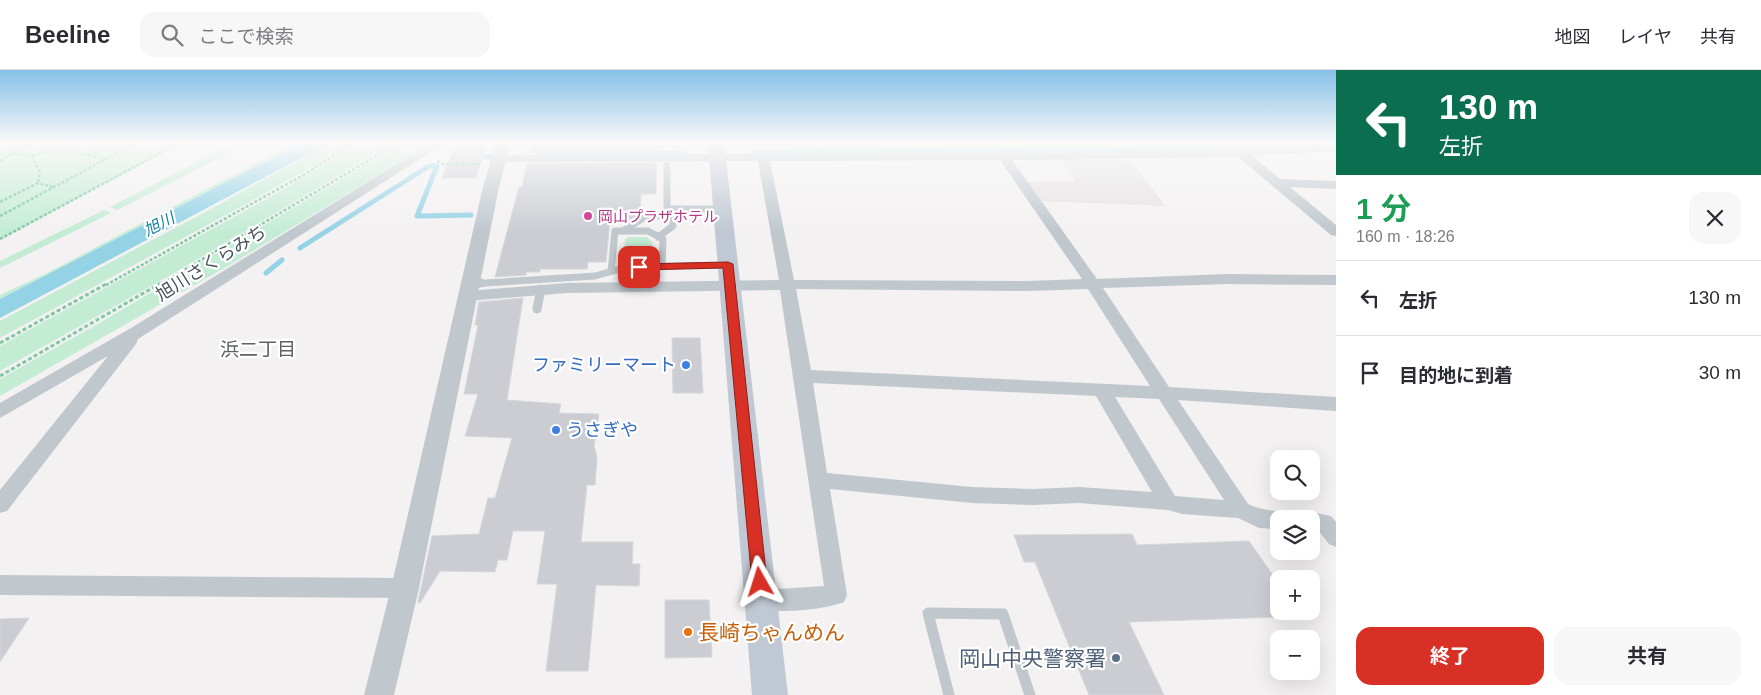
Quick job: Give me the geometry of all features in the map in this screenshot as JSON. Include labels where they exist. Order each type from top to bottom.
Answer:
[{"type":"main road","points":[[719,172],[770,695]]},
{"type":"street","name":"旭川さくらみち","points":[[0,410],[137,332],[392,172]]},
{"type":"street","points":[[379,695],[405,588],[496,172]]},
{"type":"street","points":[[761,600],[799,599],[836,595],[803,376],[767,172]]},
{"type":"street","points":[[1015,172],[1093,284],[1242,510],[1259,520],[1270,520]]},
{"type":"street","points":[[1266,172],[1336,232]]},
{"type":"street","points":[[1277,183],[1336,185]]},
{"type":"street","points":[[469,290],[729,275],[788,286],[1027,286],[1228,279],[1336,280]]},
{"type":"street","points":[[0,505],[137,332]]},
{"type":"street","points":[[803,376],[1164,393],[1336,404]]},
{"type":"street","points":[[1102,391],[1168,502]]},
{"type":"street","points":[[819,480],[972,495],[1079,496],[1168,502],[1182,506],[1242,510]]},
{"type":"street","points":[[1320,522],[1324,522],[1336,538]]},
{"type":"street","points":[[0,585],[405,588]]},
{"type":"lane","points":[[667,172],[667,213]]},
{"type":"lane","points":[[623,231],[646,216],[723,209]]},
{"type":"lane","points":[[658,236],[673,226],[673,216],[667,213]]},
{"type":"lane","points":[[611,272],[615,231],[648,231],[658,236],[663,240],[662,265]]},
{"type":"lane","points":[[537,309],[538,285],[595,276],[627,267],[662,265],[729,275]]},
{"type":"lane","points":[[950,695],[928,614],[1002,614],[1030,695]]},
{"type":"path","points":[[38,183],[40,172]]},
{"type":"path","points":[[0,216],[81,172]]},
{"type":"path","points":[[0,239],[125,172]]},
{"type":"path","points":[[0,343],[307,172]]},
{"type":"path","points":[[0,376],[56,345],[349,172]]},
{"type":"path","points":[[0,202],[38,183],[53,187]]},
{"type":"shaded area","points":[[1069,172],[1139,172],[1165,206],[1041,201],[1027,182],[1075,181]]},
{"type":"green space","points":[[0,172],[127,172],[0,240]]},
{"type":"green space","points":[[177,172],[192,172],[117,210],[110,207]]},
{"type":"green space","points":[[239,172],[246,172],[0,299],[0,295],[49,272]]},
{"type":"green space","points":[[277,172],[302,172],[0,338],[0,321]]},
{"type":"green space","points":[[312,172],[345,172],[176,272],[0,371],[0,346]]},
{"type":"green space","points":[[353,172],[383,172],[233,263],[0,396],[0,379],[103,321]]},
{"type":"green space","points":[[104,210],[111,213],[0,268],[0,261]]},
{"type":"green space","points":[[629,237],[647,237],[652,242],[652,252],[624,252],[625,239]]},
{"type":"water","name":"旭川","points":[[246,172],[274,172],[0,318],[0,299]]},
{"type":"building","points":[[444,172],[478,172],[476,178],[442,178]]},
{"type":"building","points":[[525,172],[656,172],[656,194],[641,194],[640,214],[631,220],[610,220],[606,262],[588,262],[587,269],[540,269],[540,272],[526,272],[526,275],[495,277],[519,187],[522,187]]},
{"type":"building","points":[[523,298],[507,400],[561,404],[559,413],[599,414],[594,446],[597,457],[595,485],[587,485],[581,542],[633,542],[632,564],[640,564],[639,586],[596,585],[588,671],[546,671],[557,584],[537,584],[545,531],[513,531],[507,560],[498,560],[495,572],[440,571],[420,603],[418,602],[432,536],[479,534],[488,498],[495,498],[512,438],[465,436],[478,394],[464,394],[478,325],[475,325],[479,302]]},
{"type":"building","points":[[672,338],[700,338],[703,393],[673,393]]},
{"type":"building","points":[[1132,534],[1137,545],[1249,541],[1270,571],[1270,617],[1129,622],[1164,695],[1089,695],[1035,562],[1024,562],[1014,535]]},
{"type":"building","name":"長崎ちゃんめん","points":[[665,600],[709,600],[712,657],[665,658]]},
{"type":"building","points":[[29,618],[0,662],[0,619]]},
{"type":"waterway","points":[[300,248],[419,172]]},
{"type":"waterway","points":[[435,172],[417,216],[471,215]]},
{"type":"waterway","points":[[266,273],[282,260]]},
{"type":"place","name":"岡山プラザホテル","points":[[588,216]]},
{"type":"place","name":"ファミリーマート","points":[[686,365]]},
{"type":"place","name":"うさぎや","points":[[556,430]]},
{"type":"place","name":"長崎ちゃんめん","points":[[688,632]]},
{"type":"place","name":"岡山中央警察署","points":[[1116,658]]},
{"type":"district","name":"浜二丁目","points":[[258,349]]},
{"type":"route","points":[[639,267],[728,264],[760,582]]}]
